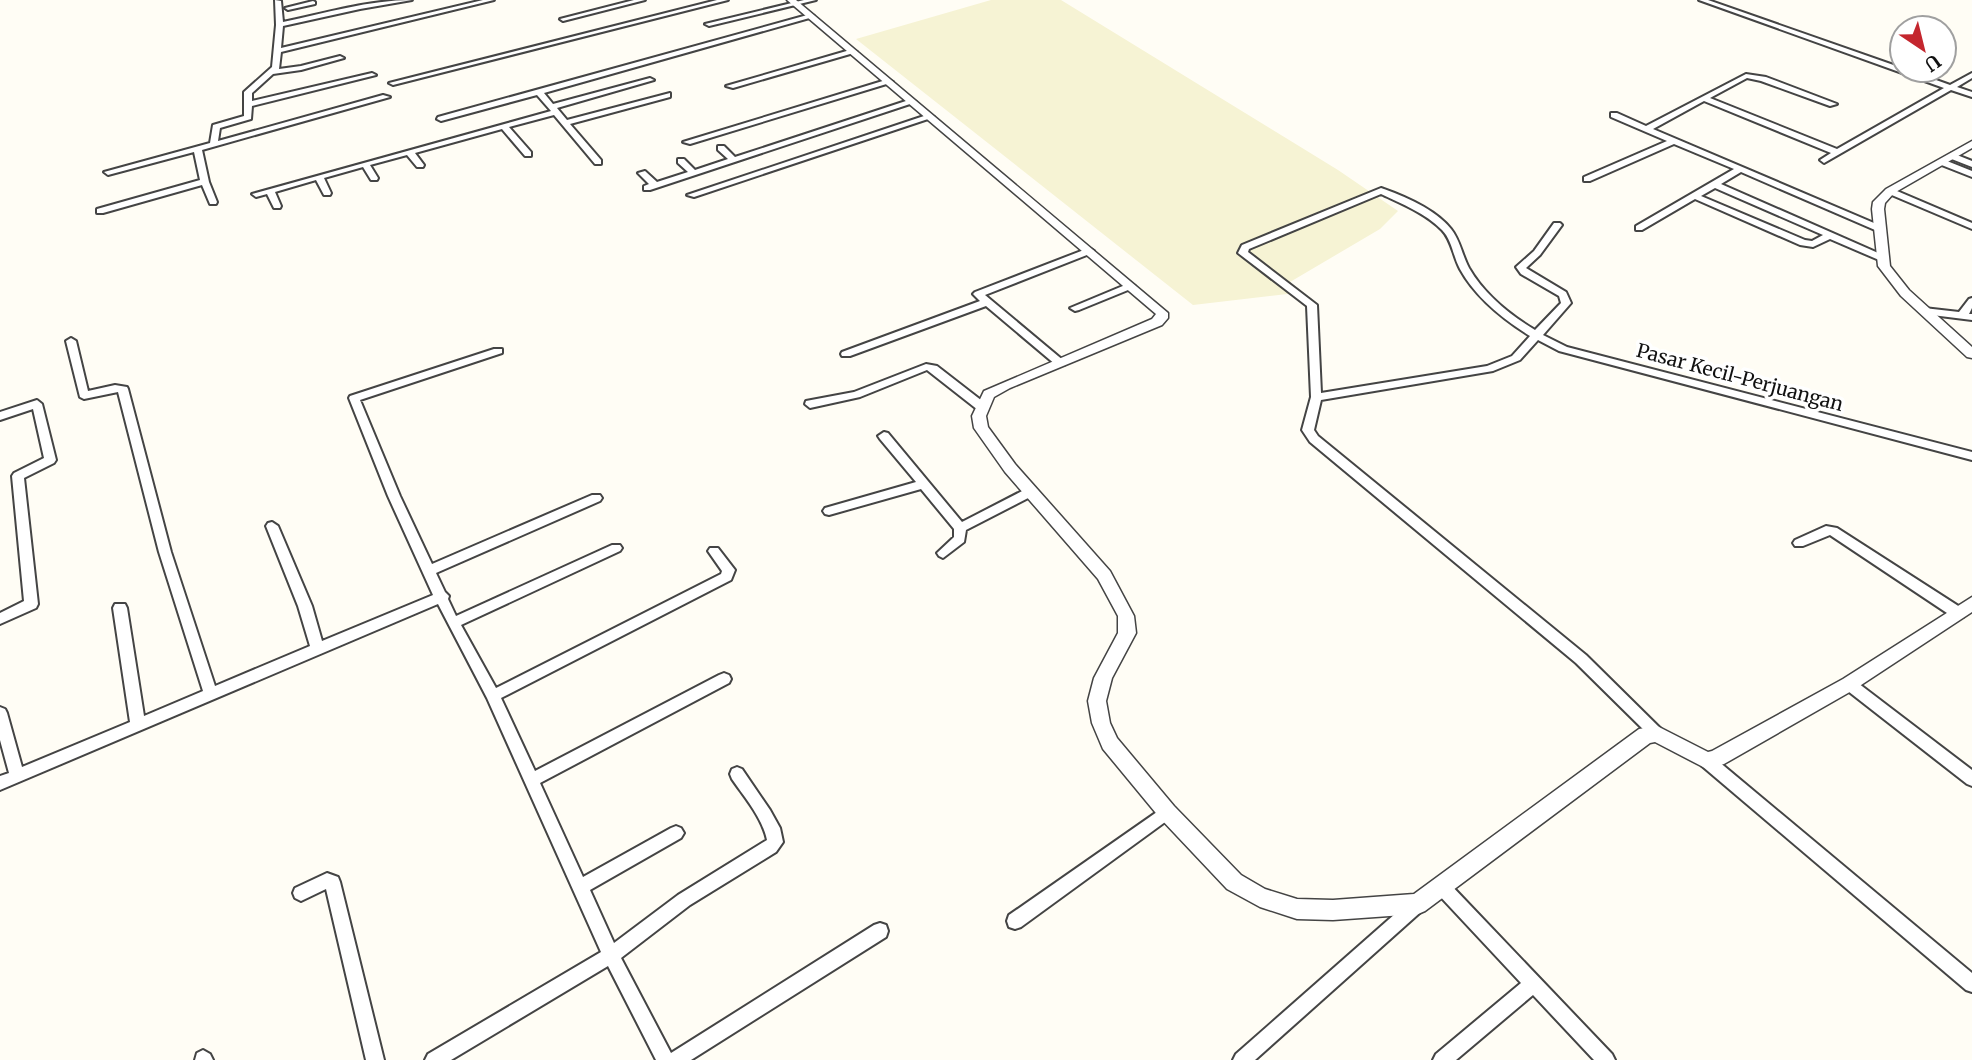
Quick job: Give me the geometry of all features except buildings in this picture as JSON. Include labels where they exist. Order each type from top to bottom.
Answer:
[{"type":"street","points":[[354,0],[360,7]]},
{"type":"street","points":[[280,25],[360,7],[410,0]]},
{"type":"street","points":[[278,51],[491,0]]},
{"type":"street","points":[[563,19],[642,0]]},
{"type":"street","points":[[393,83],[725,0]]},
{"type":"street","points":[[709,24],[759,10],[768,12],[794,2],[813,0]]},
{"type":"street","points":[[1702,0],[1972,95]]},
{"type":"street","points":[[214,142],[216,127],[248,117],[248,92],[272,72],[278,63],[278,1]]},
{"type":"street","points":[[288,8],[312,1],[323,16]]},
{"type":"street","points":[[794,2],[1162,313],[1162,318],[1157,322],[989,394],[979,416],[981,428],[1030,492],[1104,575],[1126,616],[1127,633],[1103,678],[1097,701],[1101,723],[1110,743],[1167,812],[1234,882],[1260,897],[1297,909],[1333,910],[1418,904]]},
{"type":"street","points":[[441,119],[811,16]]},
{"type":"street","points":[[730,86],[853,52]]},
{"type":"street","points":[[272,72],[340,58]]},
{"type":"street","points":[[247,105],[372,75]]},
{"type":"street","points":[[1824,160],[1972,75]]},
{"type":"street","points":[[1646,129],[1751,76],[1833,104]]},
{"type":"street","points":[[256,194],[503,126],[650,80]]},
{"type":"street","points":[[687,142],[889,82]]},
{"type":"street","points":[[539,92],[598,162]]},
{"type":"street","points":[[565,123],[667,95]]},
{"type":"street","points":[[108,172],[386,97]]},
{"type":"street","points":[[1706,99],[1837,152]]},
{"type":"street","points":[[642,173],[651,187],[733,160],[766,145],[870,112],[912,102]]},
{"type":"street","points":[[1614,115],[1878,228]]},
{"type":"street","points":[[691,195],[930,117]]},
{"type":"street","points":[[503,126],[528,154]]},
{"type":"street","points":[[453,140],[463,152]]},
{"type":"street","points":[[1587,178],[1674,141]]},
{"type":"street","points":[[1972,144],[1890,191],[1879,202],[1878,228],[1882,258],[1891,278],[1972,354]]},
{"type":"street","points":[[721,148],[733,160]]},
{"type":"street","points":[[197,149],[203,167],[202,182],[213,202]]},
{"type":"street","points":[[409,152],[420,165]]},
{"type":"street","points":[[1947,159],[1972,164]]},
{"type":"street","points":[[1947,159],[1972,174]]},
{"type":"street","points":[[681,161],[694,173]]},
{"type":"street","points":[[365,164],[374,178]]},
{"type":"street","points":[[1639,228],[1741,169]]},
{"type":"street","points":[[319,177],[327,192]]},
{"type":"street","points":[[100,211],[202,182]]},
{"type":"street","points":[[1714,184],[1882,258]]},
{"type":"street","points":[[270,191],[277,206]]},
{"type":"street","name":"Pasar Kecil-Perjuangan","points":[[1316,397],[1312,305],[1243,253],[1245,247],[1381,191],[1443,225],[1476,286],[1537,336],[1563,349],[1972,456]]},
{"type":"street","points":[[1890,191],[1972,226]]},
{"type":"street","points":[[1694,196],[1803,243],[1813,244],[1830,235]]},
{"type":"street","points":[[1557,226],[1537,253],[1521,267],[1524,272],[1559,291],[1566,300],[1516,358],[1489,369],[1316,397],[1308,430],[1314,439],[1581,659],[1657,734],[1707,761],[1972,984]]},
{"type":"street","points":[[1060,363],[978,294],[1089,251]]},
{"type":"street","points":[[1074,308],[1130,286]]},
{"type":"street","points":[[1924,311],[1967,317],[1972,301]]},
{"type":"street","points":[[846,354],[986,302]]},
{"type":"street","points":[[71,341],[84,395],[115,388],[123,389],[165,552],[211,694]]},
{"type":"street","points":[[498,351],[354,398],[394,496],[443,596],[453,623],[492,696],[611,955],[665,1060]]},
{"type":"street","points":[[810,404],[856,395],[926,367],[933,368],[982,407]]},
{"type":"street","points":[[0,416],[37,404],[50,457],[45,465],[18,476],[31,604],[0,619]]},
{"type":"street","points":[[884,436],[960,528],[960,539],[943,553]]},
{"type":"street","points":[[829,511],[924,484]]},
{"type":"street","points":[[960,528],[1030,492]]},
{"type":"street","points":[[430,570],[596,498]]},
{"type":"street","points":[[272,526],[305,607],[317,649]]},
{"type":"street","points":[[1707,761],[1849,684],[1965,608],[1833,531],[1826,530],[1799,543]]},
{"type":"street","points":[[453,623],[616,548]]},
{"type":"street","points":[[492,696],[726,577],[729,570],[714,551]]},
{"type":"street","points":[[0,783],[443,596]]},
{"type":"street","points":[[120,608],[138,725]]},
{"type":"street","points":[[532,780],[724,679]]},
{"type":"street","points":[[1849,684],[1972,779]]},
{"type":"street","points":[[0,713],[17,776]]},
{"type":"street","points":[[1242,1060],[1418,904],[1646,735],[1657,734]]},
{"type":"street","points":[[434,1060],[611,955],[684,900],[771,847],[775,842],[772,828],[737,774]]},
{"type":"street","points":[[1015,921],[1167,812]]},
{"type":"street","points":[[580,887],[676,833]]},
{"type":"street","points":[[301,893],[327,881],[332,883],[375,1060]]},
{"type":"street","points":[[1442,887],[1606,1060]]},
{"type":"street","points":[[675,1060],[880,931]]},
{"type":"street","points":[[1442,1060],[1534,983]]},
{"type":"shaded area","points":[[991,0],[1061,0],[1338,170],[1398,211],[1380,229],[1290,282],[1296,293],[1193,305],[856,39]]}]
